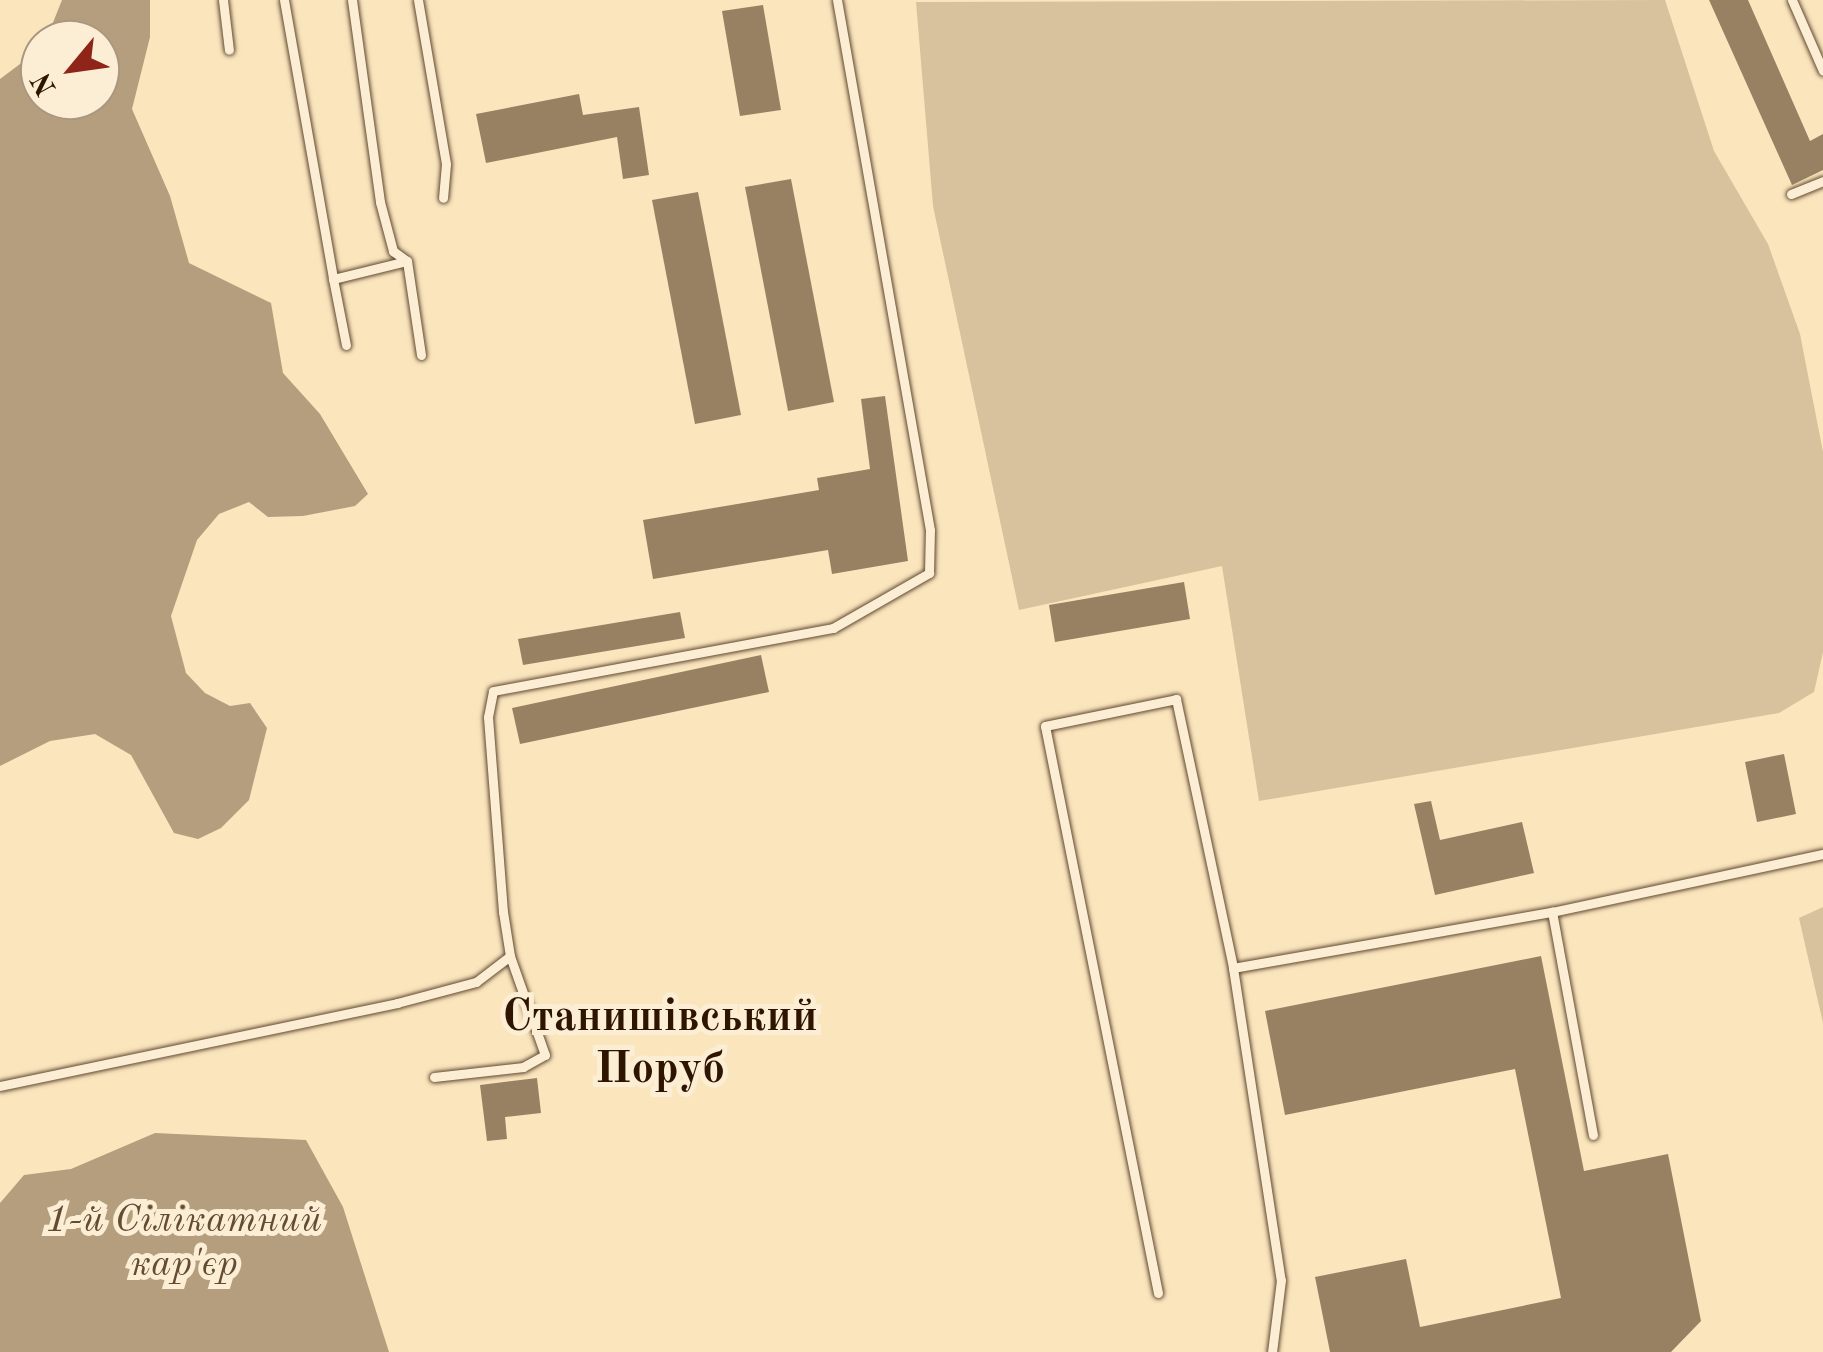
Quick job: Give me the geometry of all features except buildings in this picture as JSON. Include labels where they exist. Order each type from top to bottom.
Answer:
[{"type":"lane","points":[[223,0],[228,50]]},
{"type":"lane","points":[[284,0],[346,344]]},
{"type":"lane","points":[[352,0],[380,202],[393,251],[408,262],[421,355]]},
{"type":"lane","points":[[418,0],[446,164],[442,198]]},
{"type":"lane","points":[[434,1077],[523,1067],[545,1055],[510,956],[488,717],[493,692],[834,628],[929,573],[930,530],[836,0]]},
{"type":"lane","points":[[1792,0],[1823,71]]},
{"type":"lane","points":[[1791,194],[1823,182]]},
{"type":"lane","points":[[333,279],[408,262]]},
{"type":"lane","points":[[1158,1292],[1045,726],[1176,699],[1233,968],[1281,1280],[1272,1352]]},
{"type":"lane","points":[[1233,968],[1552,912],[1823,854]]},
{"type":"lane","points":[[1552,912],[1593,1136]]},
{"type":"lane","points":[[0,1086],[397,1003],[476,982],[510,956]]},
{"type":"shaded area","points":[[1665,0],[1714,151],[1768,244],[1800,334],[1823,452],[1823,652],[1814,692],[1779,713],[1259,801],[1222,566],[1019,610],[933,206],[916,2]]},
{"type":"shaded area","points":[[1823,907],[1823,1023],[1799,918]]},
{"type":"water","points":[[62,0],[150,0],[150,37],[132,109],[170,196],[189,263],[271,303],[283,373],[320,414],[368,494],[355,506],[303,516],[268,517],[249,502],[219,514],[197,540],[171,616],[186,673],[205,693],[230,706],[250,703],[267,728],[249,800],[221,828],[198,839],[174,833],[131,755],[95,734],[50,741],[0,766],[0,79],[20,64],[20,120],[120,120],[120,20],[54,20]]},
{"type":"water","name":"1-й Сілікатний кар'єр","points":[[155,1133],[306,1140],[343,1207],[389,1352],[0,1352],[0,1203],[24,1175],[71,1169]]},
{"type":"district","name":"Станишівський Поруб","points":[[660,1045]]}]
